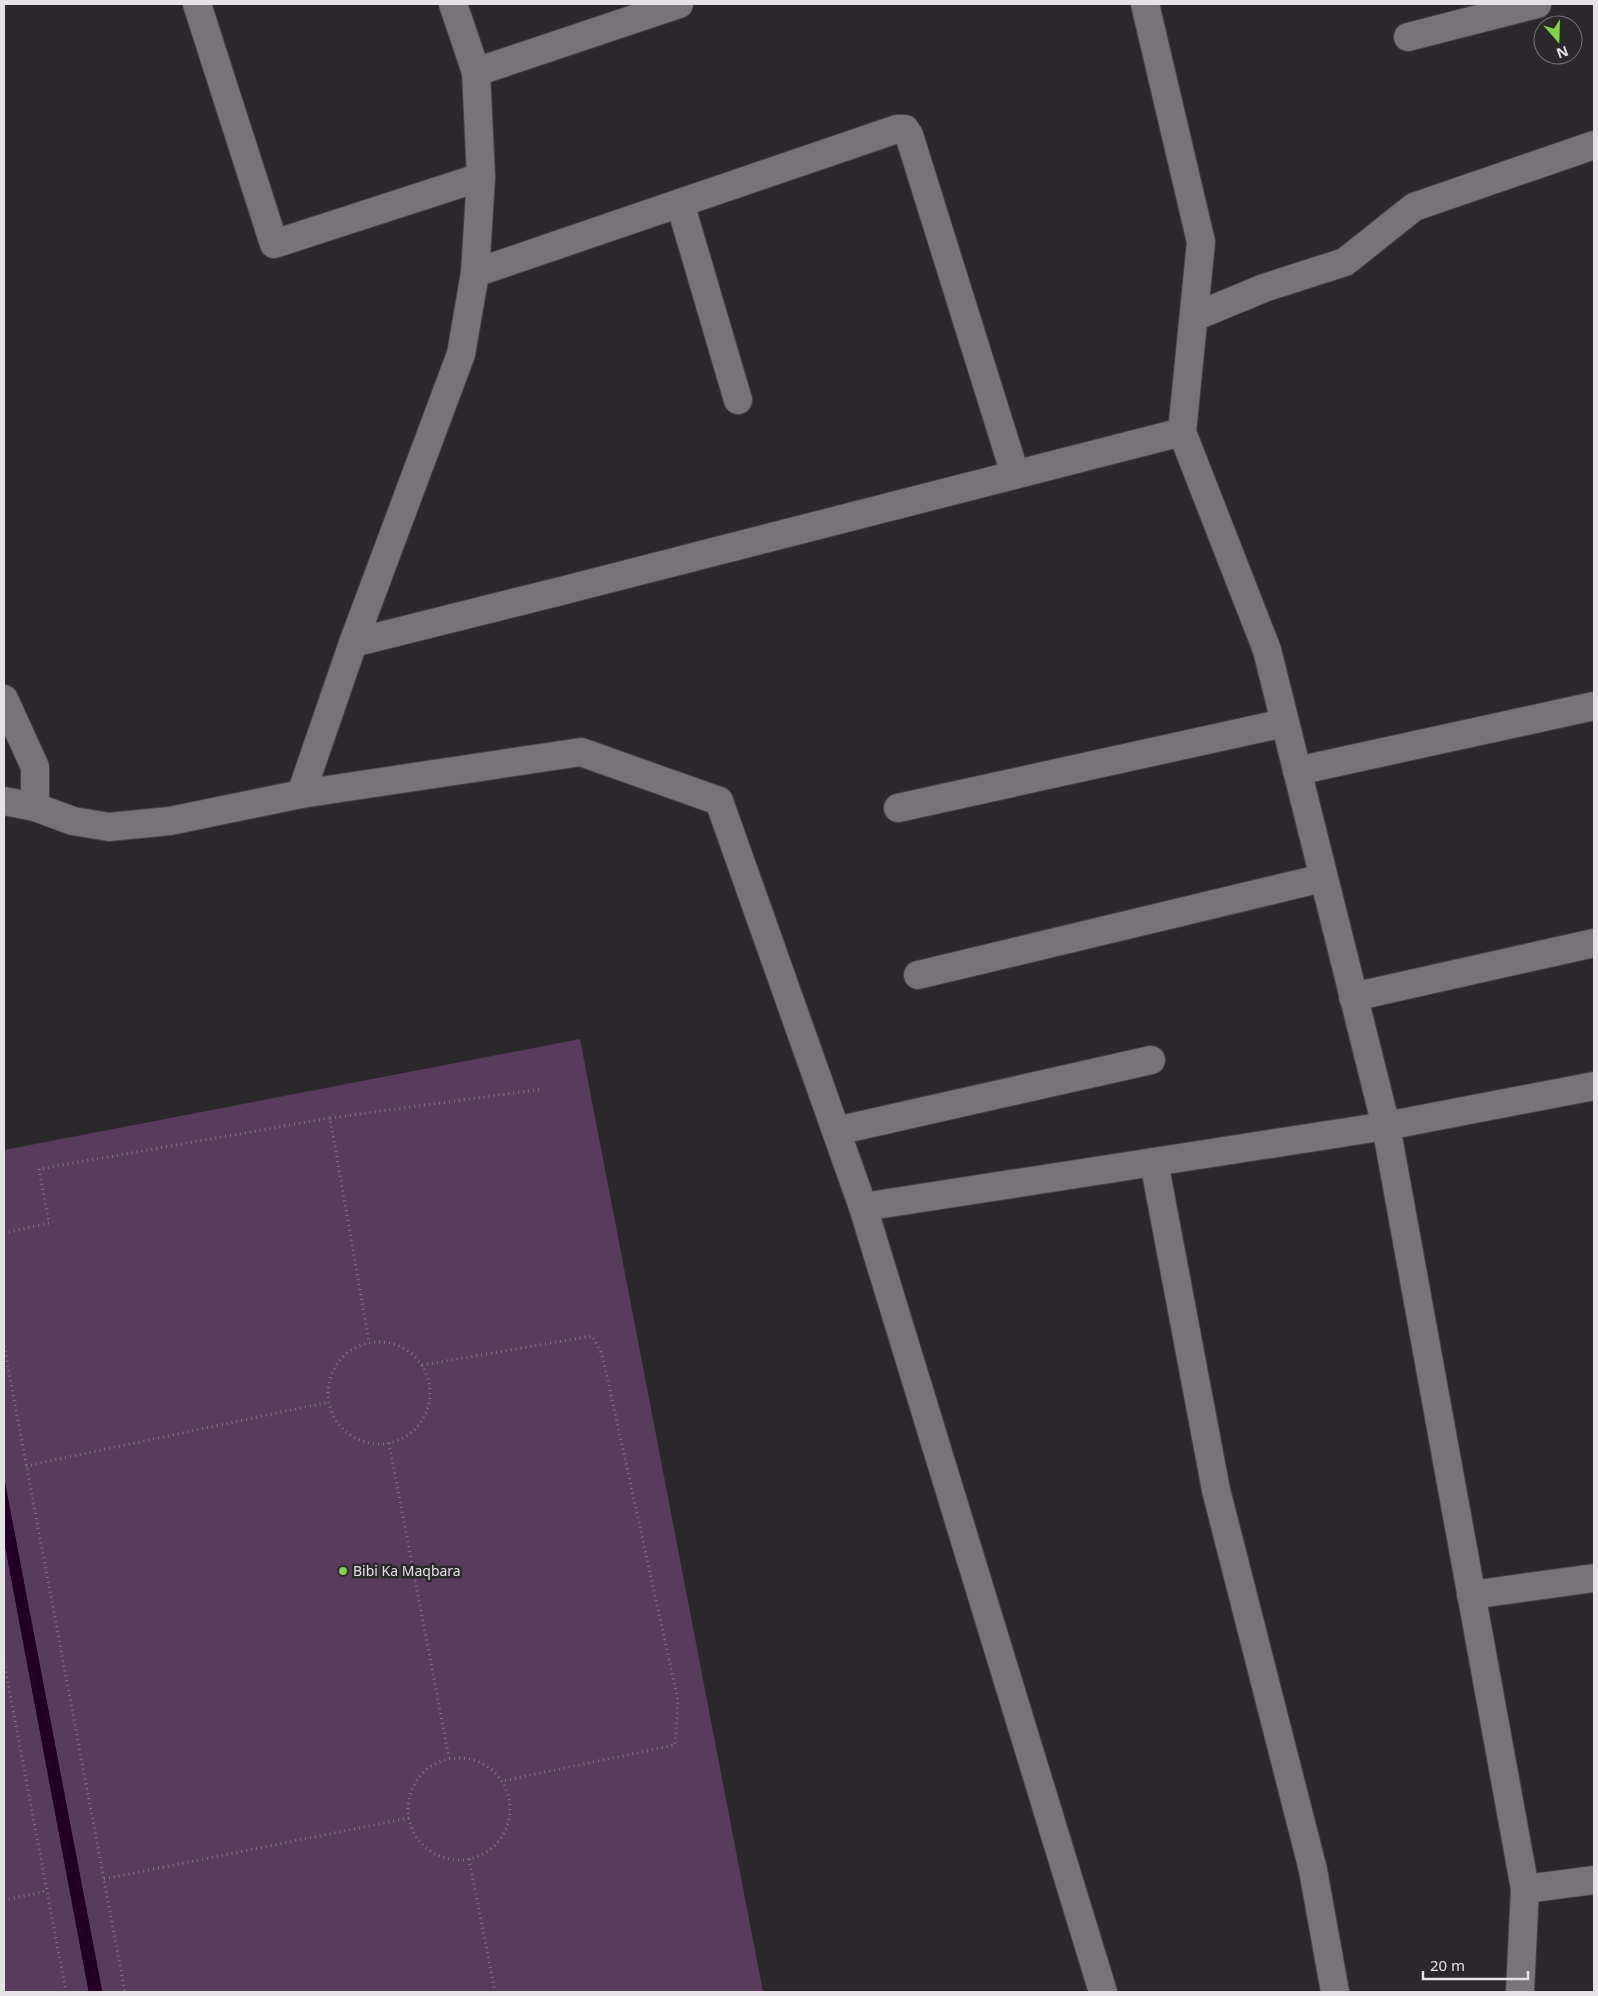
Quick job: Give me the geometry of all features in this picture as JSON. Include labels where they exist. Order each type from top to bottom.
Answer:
[{"type":"street","points":[[197,4],[274,244],[482,177]]},
{"type":"street","points":[[301,794],[353,642],[460,354],[475,273],[482,177],[476,72],[453,4]]},
{"type":"street","points":[[476,72],[621,13],[679,4]]},
{"type":"street","points":[[1145,4],[1201,242],[1182,432],[1267,650],[1386,1126],[1525,1889],[1520,1992]]},
{"type":"street","points":[[1408,37],[1537,4]]},
{"type":"street","points":[[475,273],[897,129],[905,129],[909,135],[1014,474]]},
{"type":"street","points":[[1194,318],[1264,288],[1345,262],[1414,208],[1594,145]]},
{"type":"street","points":[[680,203],[738,400]]},
{"type":"street","points":[[353,642],[565,590],[1182,432]]},
{"type":"street","points":[[4,699],[35,766],[35,807]]},
{"type":"street","points":[[1297,771],[1594,706]]},
{"type":"street","points":[[898,808],[1284,723]]},
{"type":"street","points":[[4,802],[35,807],[72,821],[109,826],[170,821],[301,794],[581,752],[719,801],[863,1207],[1103,1992]]},
{"type":"street","points":[[918,975],[1323,878]]},
{"type":"street","points":[[1353,997],[1594,943]]},
{"type":"street","points":[[836,1131],[1151,1060]]},
{"type":"street","points":[[863,1207],[1386,1126],[1594,1086]]},
{"type":"street","points":[[1154,1162],[1216,1490],[1313,1870],[1335,1992]]},
{"type":"street","points":[[1471,1595],[1594,1578]]},
{"type":"street","points":[[1525,1889],[1594,1880]]},
{"type":"path","points":[[4,1233],[49,1223],[39,1168],[330,1118],[543,1089]]},
{"type":"path","points":[[330,1118],[369,1342]]},
{"type":"path","points":[[422,1365],[592,1336],[602,1354],[678,1700],[675,1745],[502,1781]]},
{"type":"path","points":[[369,1342],[389,1343],[408,1351],[422,1365],[430,1383],[429,1403],[422,1421],[407,1436],[388,1443],[369,1443],[350,1435],[336,1421],[329,1402],[329,1382],[336,1364],[351,1350],[369,1342]]},
{"type":"path","points":[[4,1346],[125,1992]]},
{"type":"path","points":[[26,1466],[329,1402]]},
{"type":"path","points":[[388,1443],[450,1758]]},
{"type":"path","points":[[4,1662],[66,1992]]},
{"type":"path","points":[[450,1758],[469,1758],[488,1766],[502,1781],[509,1799],[509,1819],[502,1838],[487,1852],[468,1859],[449,1859],[430,1851],[416,1837],[409,1818],[409,1798],[416,1780],[431,1766],[450,1758]]},
{"type":"path","points":[[104,1879],[409,1818]]},
{"type":"path","points":[[468,1859],[495,1992]]},
{"type":"path","points":[[4,1900],[47,1891]]},
{"type":"shaded area","name":"Bibi Ka Maqbara","points":[[580,1039],[763,1992],[4,1992],[4,1150]]},
{"type":"shaded area","points":[[4,1474],[103,1992],[88,1992],[4,1544]]},
{"type":"place","name":"Bibi Ka Maqbara","points":[[343,1571]]}]
